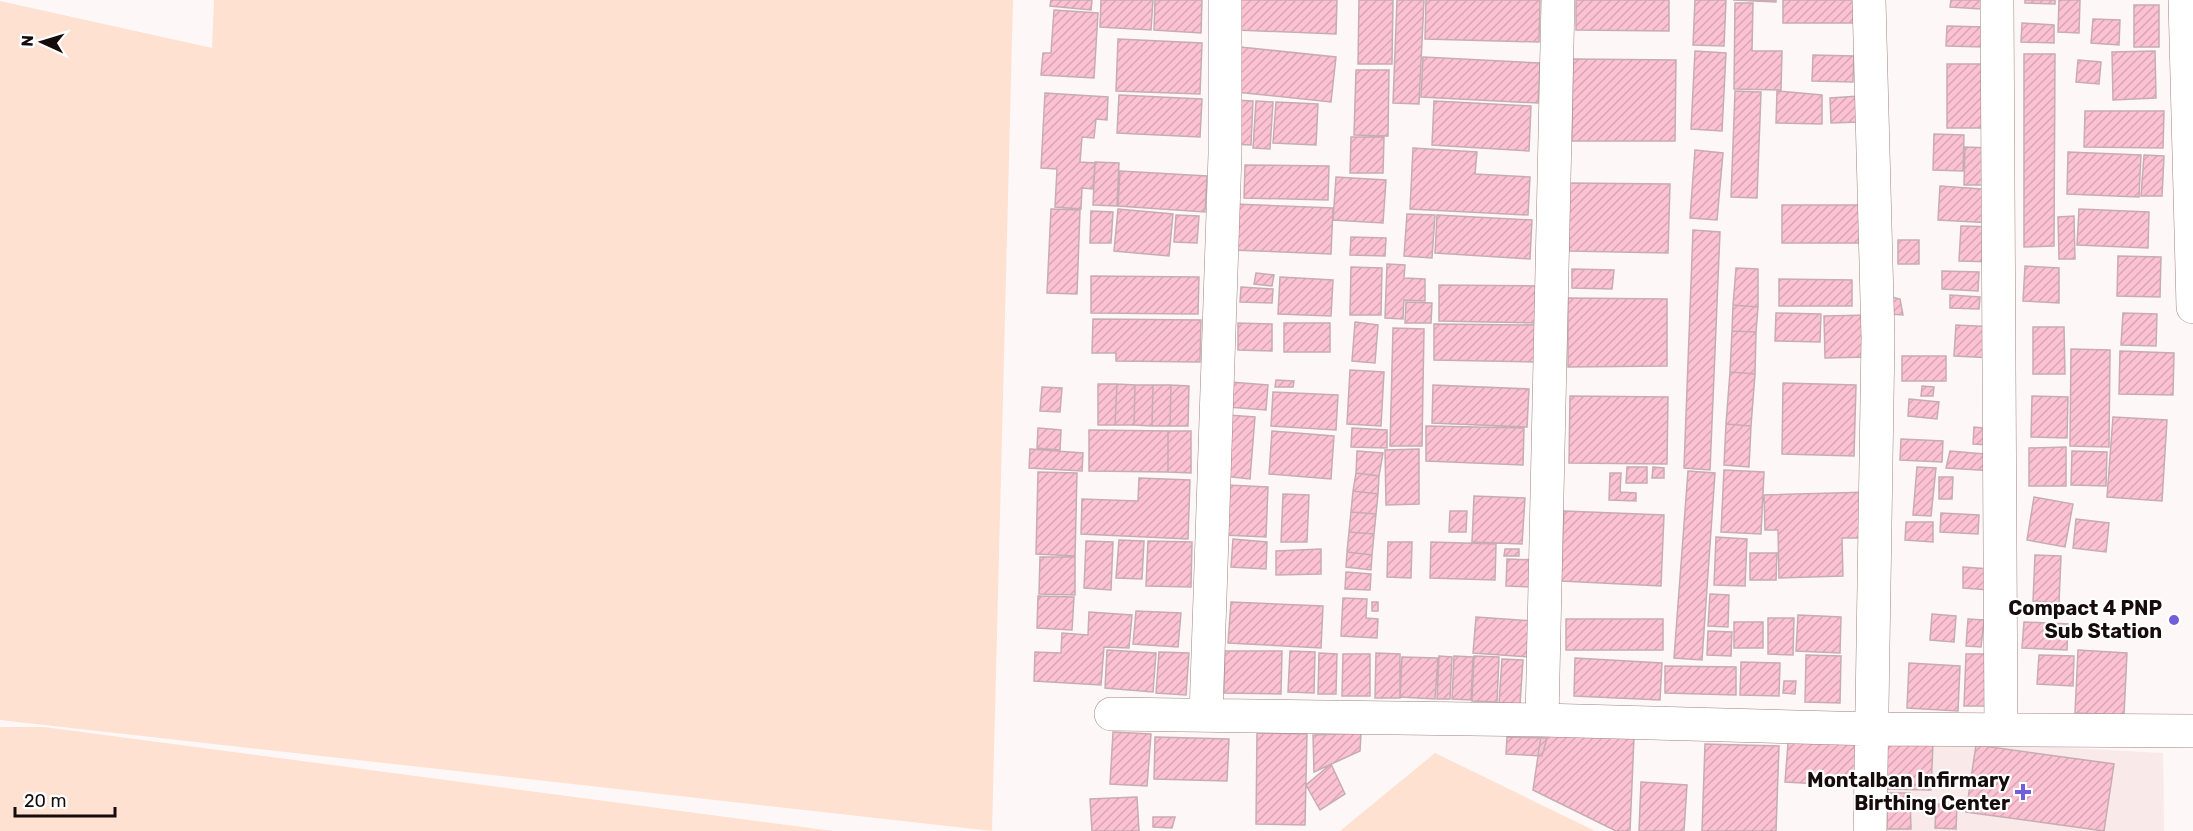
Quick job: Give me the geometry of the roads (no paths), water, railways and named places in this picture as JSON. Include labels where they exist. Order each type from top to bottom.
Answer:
[{"type":"street","points":[[1206,714],[1224,166],[1225,0]]},
{"type":"street","points":[[1542,720],[1558,0]]},
{"type":"street","points":[[1869,0],[1878,338],[1870,831]]},
{"type":"street","points":[[1997,0],[2001,730]]},
{"type":"street","points":[[2185,0],[2193,307]]},
{"type":"street","points":[[1111,714],[1542,720],[1873,729],[2193,731]]},
{"type":"place","name":"Compact 4 PNP Sub Station","points":[[2174,620]]},
{"type":"place","name":"Montalban Infirmary Birthing Center","points":[[2023,792]]}]
